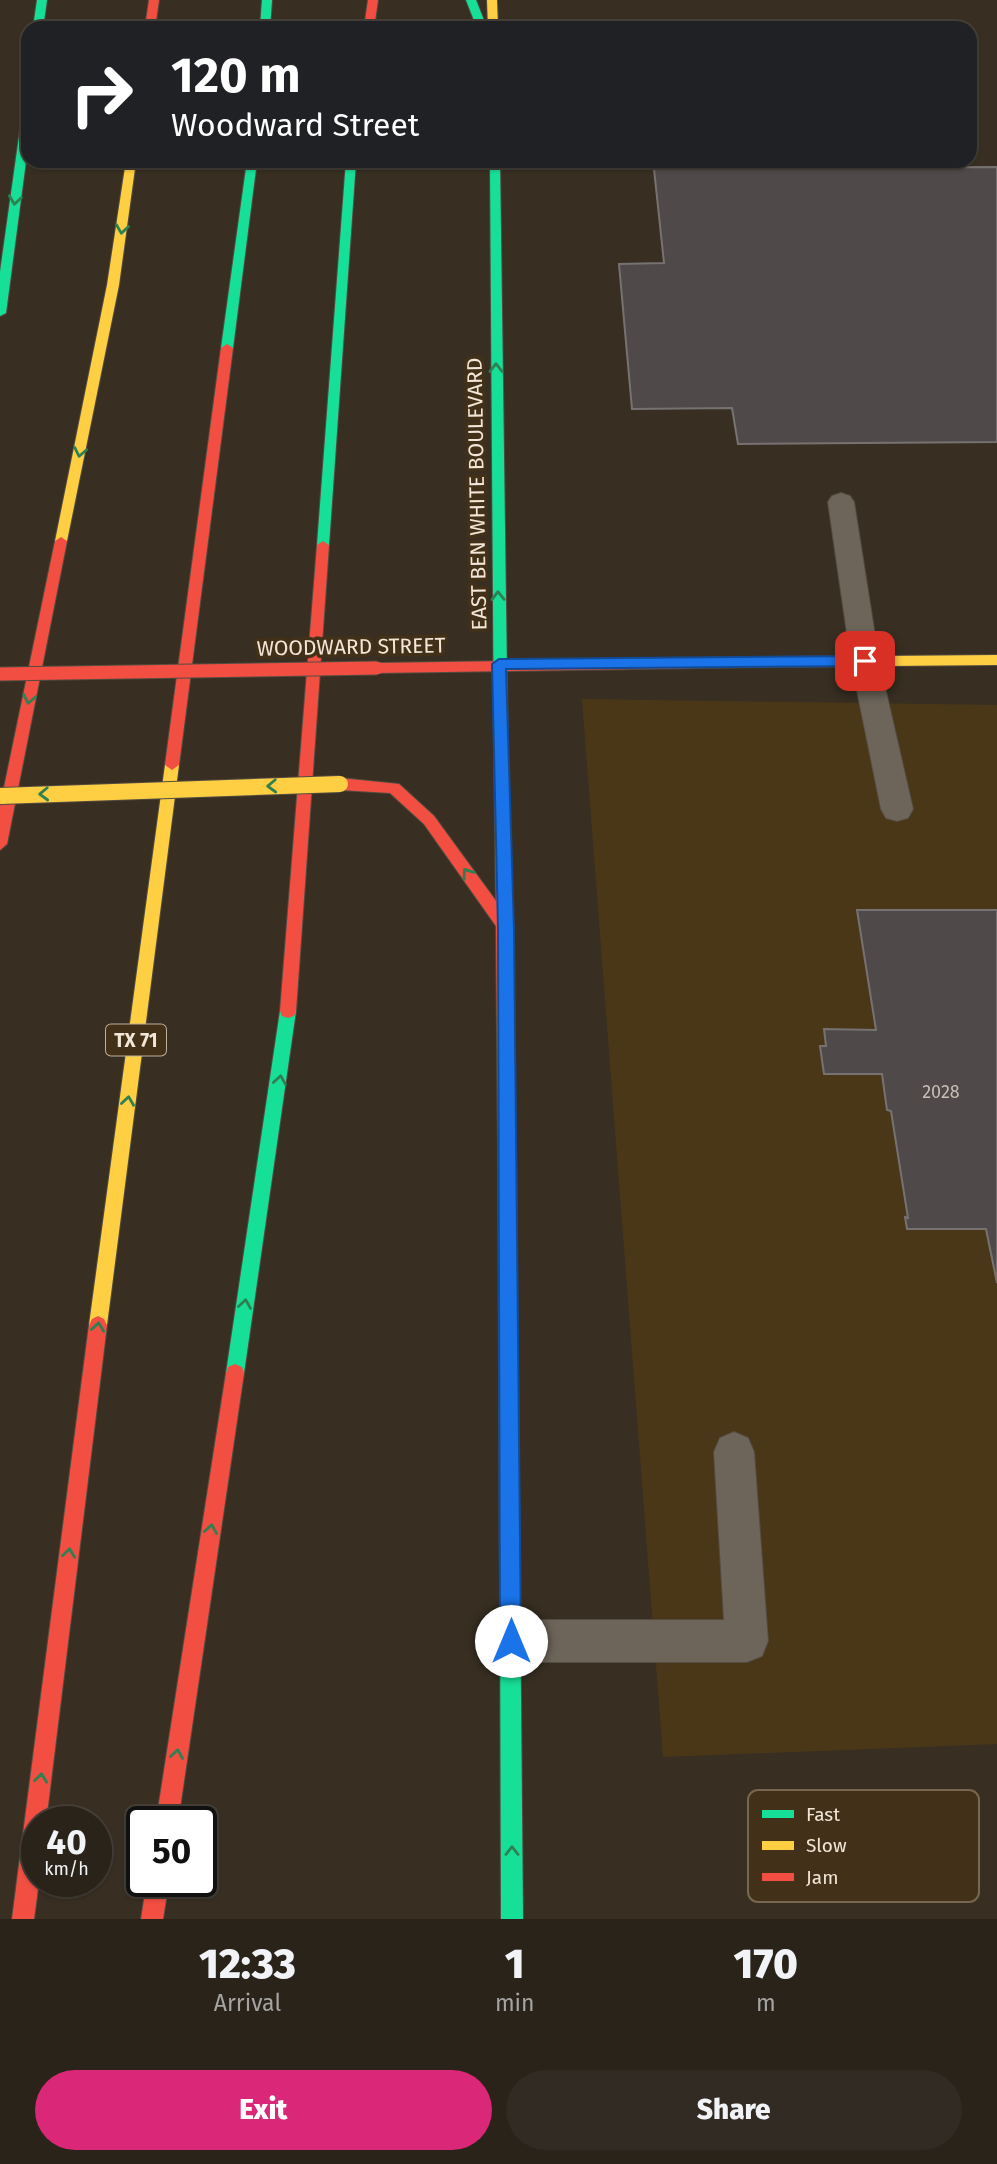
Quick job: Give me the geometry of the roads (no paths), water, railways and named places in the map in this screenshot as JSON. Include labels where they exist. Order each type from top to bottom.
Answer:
[{"type":"main road","points":[[39,21],[42,0]]},
{"type":"main road","points":[[151,21],[154,0]]},
{"type":"main road","points":[[266,21],[267,0]]},
{"type":"main road","points":[[370,21],[373,0]]},
{"type":"main road","points":[[471,0],[479,21]]},
{"type":"main road","points":[[492,0],[493,21]]},
{"type":"main road","points":[[0,313],[21,159]]},
{"type":"main road","points":[[0,844],[113,285],[130,168]]},
{"type":"main road","name":"TX 71","points":[[23,1919],[82,1448],[251,168]]},
{"type":"main road","points":[[169,1806],[286,1039],[350,168]]},
{"type":"main road","name":"EAST BEN WHITE BOULEVARD","points":[[495,168],[499,664],[506,929],[512,1919]]},
{"type":"main road","name":"WOODWARD STREET","points":[[0,674],[499,664],[997,660]]},
{"type":"main road","points":[[0,796],[340,784],[394,788],[429,820],[506,929]]},
{"type":"main road","points":[[152,1919],[155,1897]]},
{"type":"lane","points":[[841,502],[865,661],[897,809]]},
{"type":"lane","points":[[511,1641],[747,1641],[734,1452]]}]
